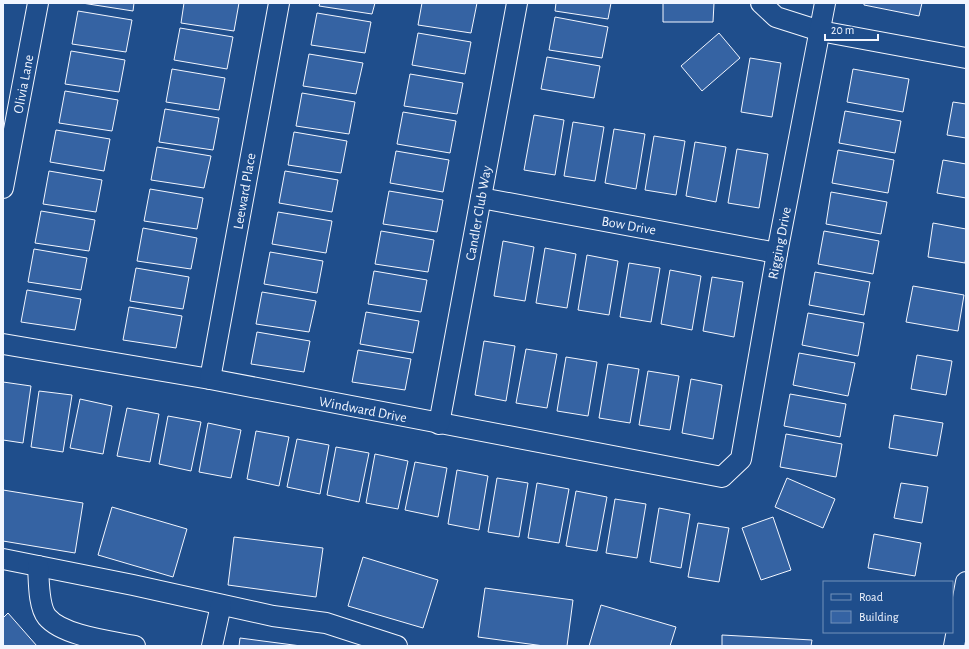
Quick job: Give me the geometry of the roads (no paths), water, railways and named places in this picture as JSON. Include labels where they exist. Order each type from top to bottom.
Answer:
[{"type":"street","name":"Olivia Lane","points":[[3,188],[38,3]]},
{"type":"street","name":"Leeward Place","points":[[210,379],[279,3]]},
{"type":"street","name":"Candler Club Way","points":[[439,424],[517,3]]},
{"type":"street","points":[[761,3],[776,17],[820,31],[966,58]]},
{"type":"street","name":"Rigging Drive","points":[[722,477],[741,459],[777,252],[825,3]]},
{"type":"street","name":"Bow Drive","points":[[481,198],[777,252]]},
{"type":"street","name":"Windward Drive","points":[[3,344],[210,379],[722,477]]},
{"type":"street","points":[[3,559],[133,585],[273,616],[326,623],[397,646]]},
{"type":"street","points":[[38,566],[40,600],[47,617],[63,629],[84,636],[135,646]]},
{"type":"street","points":[[954,646],[956,615],[966,582]]},
{"type":"street","points":[[212,646],[221,605]]}]
